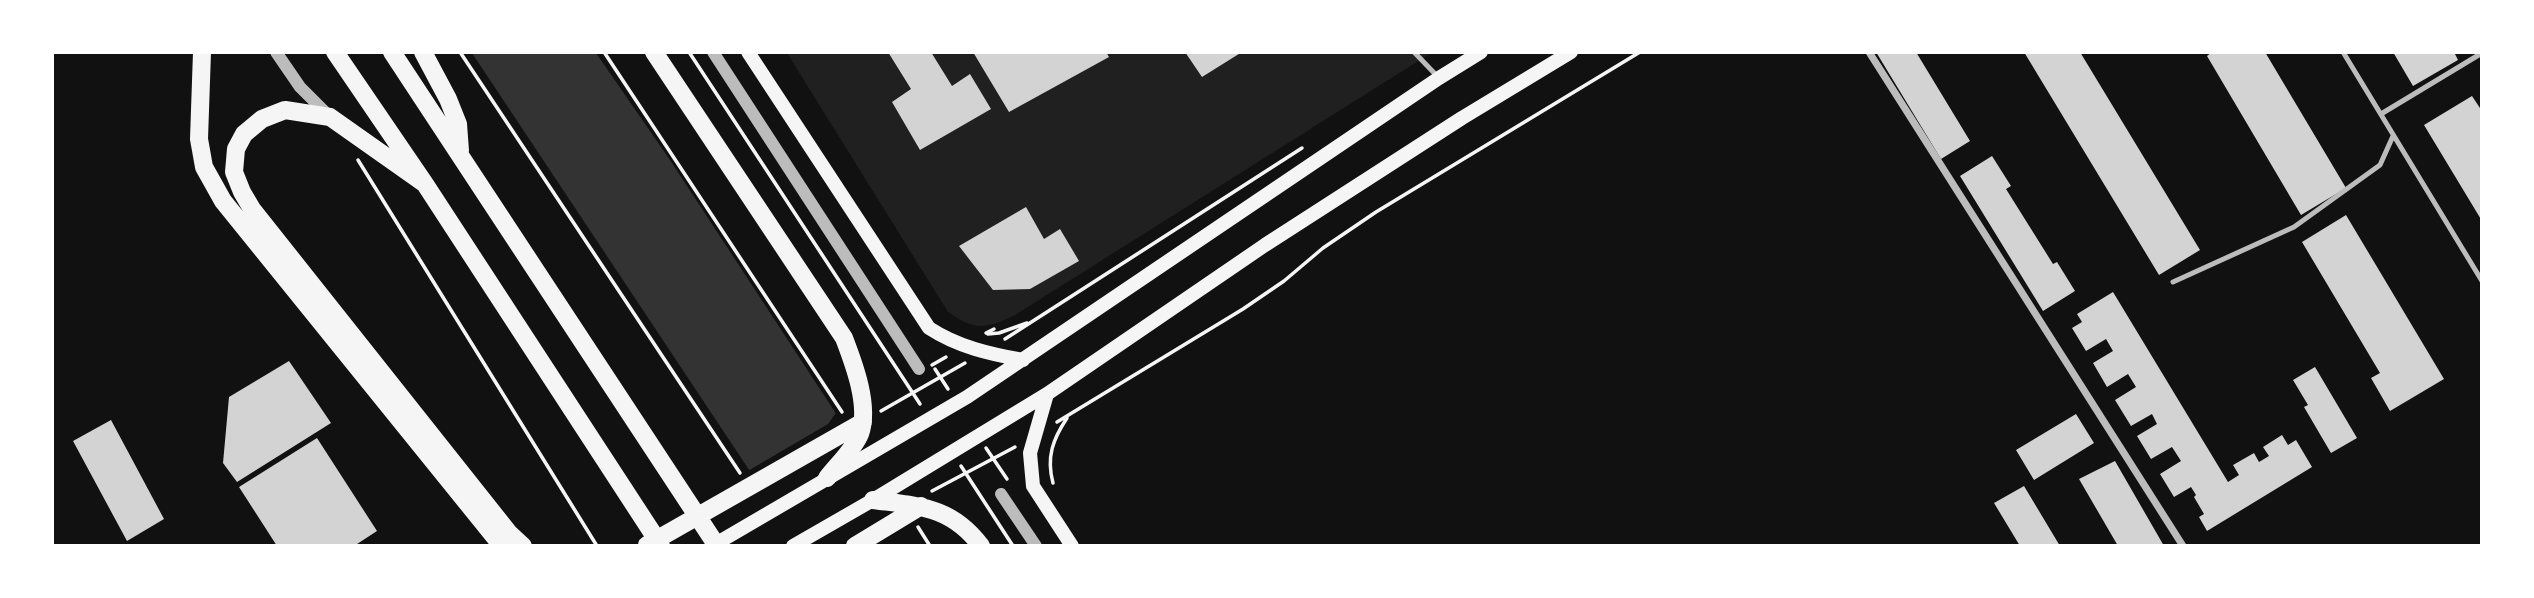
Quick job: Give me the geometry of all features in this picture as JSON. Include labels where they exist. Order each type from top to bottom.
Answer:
[{"type":"highway","points":[[202,52],[199,139],[204,167],[223,201],[502,545]]},
{"type":"highway","points":[[335,52],[425,184],[661,545]]},
{"type":"highway","points":[[392,52],[718,545]]},
{"type":"highway","points":[[423,52],[448,99],[457,124],[460,154]]},
{"type":"highway","points":[[654,52],[844,338],[858,374],[855,421],[859,436],[827,478]]},
{"type":"highway","points":[[425,184],[330,117],[285,110],[262,119],[244,134],[236,149],[234,172],[252,209],[509,533],[523,545]]},
{"type":"highway","points":[[647,545],[855,421]]},
{"type":"highway","points":[[873,500],[918,514],[954,518],[981,545]]},
{"type":"highway","points":[[855,545],[918,514]]},
{"type":"main road","points":[[748,52],[929,328],[947,339],[984,352],[1023,360]]},
{"type":"main road","points":[[712,545],[967,397],[1481,52]]},
{"type":"main road","points":[[793,545],[873,500],[1047,394],[1265,245],[1462,118],[1571,52]]},
{"type":"main road","points":[[1047,394],[1030,453],[1033,486],[1072,545]]},
{"type":"street","points":[[275,52],[300,87],[330,117]]},
{"type":"street","points":[[713,52],[919,369]]},
{"type":"street","points":[[1869,52],[2183,545]]},
{"type":"street","points":[[1001,494],[1036,545]]},
{"type":"lane","points":[[1414,52],[1439,78]]},
{"type":"lane","points":[[2343,52],[2482,281]]},
{"type":"lane","points":[[2381,114],[2482,53]]},
{"type":"lane","points":[[2173,282],[2294,227],[2380,165],[2393,136]]},
{"type":"path","points":[[460,52],[745,479]]},
{"type":"path","points":[[604,52],[855,421],[984,352],[1309,144]]},
{"type":"path","points":[[689,52],[927,415]]},
{"type":"path","points":[[1036,435],[1243,309],[1284,281],[1323,248],[1376,212],[1640,52]]},
{"type":"path","points":[[352,151],[597,545]]},
{"type":"path","points":[[985,335],[1036,320]]},
{"type":"path","points":[[1054,488],[1050,452],[1057,433],[1070,415]]},
{"type":"path","points":[[958,462],[1013,545]]},
{"type":"path","points":[[918,514],[930,545]]},
{"type":"shaded area","points":[[472,53],[596,53],[670,160],[922,545],[799,545]]},
{"type":"shaded area","points":[[787,53],[1431,53],[1015,315],[981,326],[973,325],[948,312]]},
{"type":"pier","points":[[838,410],[924,541],[917,546],[795,546],[746,472],[828,424]]},
{"type":"building","points":[[888,52],[931,52],[952,86],[970,74],[991,109],[920,150],[892,102],[911,89]]},
{"type":"building","points":[[973,52],[1106,52],[1109,57],[1009,112]]},
{"type":"building","points":[[1185,52],[1242,52],[1202,77]]},
{"type":"building","points":[[1876,52],[1916,52],[1970,141],[1941,159]]},
{"type":"building","points":[[2024,52],[2080,52],[2200,250],[2159,275]]},
{"type":"building","points":[[2212,52],[2265,52],[2346,188],[2301,215],[2207,56]]},
{"type":"building","points":[[2393,52],[2454,52],[2458,60],[2413,86]]},
{"type":"building","points":[[2472,96],[2482,111],[2482,221],[2424,125]]},
{"type":"building","points":[[1992,156],[2011,186],[2006,189],[2053,264],[2057,262],[2075,291],[2043,311],[1960,176]]},
{"type":"building","points":[[1026,207],[1044,239],[1060,229],[1079,261],[1030,289],[993,290],[959,246]]},
{"type":"building","points":[[2346,215],[2444,379],[2390,411],[2371,378],[2380,373],[2302,242]]},
{"type":"building","points":[[2113,292],[2228,482],[2239,475],[2233,465],[2254,453],[2259,462],[2269,456],[2263,447],[2282,435],[2288,445],[2296,440],[2312,467],[2207,531],[2199,517],[2204,514],[2191,487],[2174,497],[2160,474],[2181,461],[2172,447],[2151,459],[2137,436],[2157,424],[2152,414],[2131,426],[2115,400],[2136,387],[2128,374],[2107,387],[2093,363],[2113,351],[2106,339],[2086,351],[2072,328],[2082,322],[2077,314]]},
{"type":"building","points":[[289,361],[331,423],[237,482],[223,463],[229,397]]},
{"type":"building","points":[[2315,367],[2357,438],[2331,453],[2304,407],[2308,405],[2293,380]]},
{"type":"building","points":[[2076,414],[2094,443],[2034,480],[2016,450]]},
{"type":"building","points":[[111,420],[164,519],[127,541],[73,441]]},
{"type":"building","points":[[317,438],[377,531],[354,546],[277,546],[239,487]]},
{"type":"building","points":[[2115,461],[2164,546],[2118,546],[2079,479]]},
{"type":"building","points":[[2024,486],[2060,546],[2020,546],[1994,503]]}]
